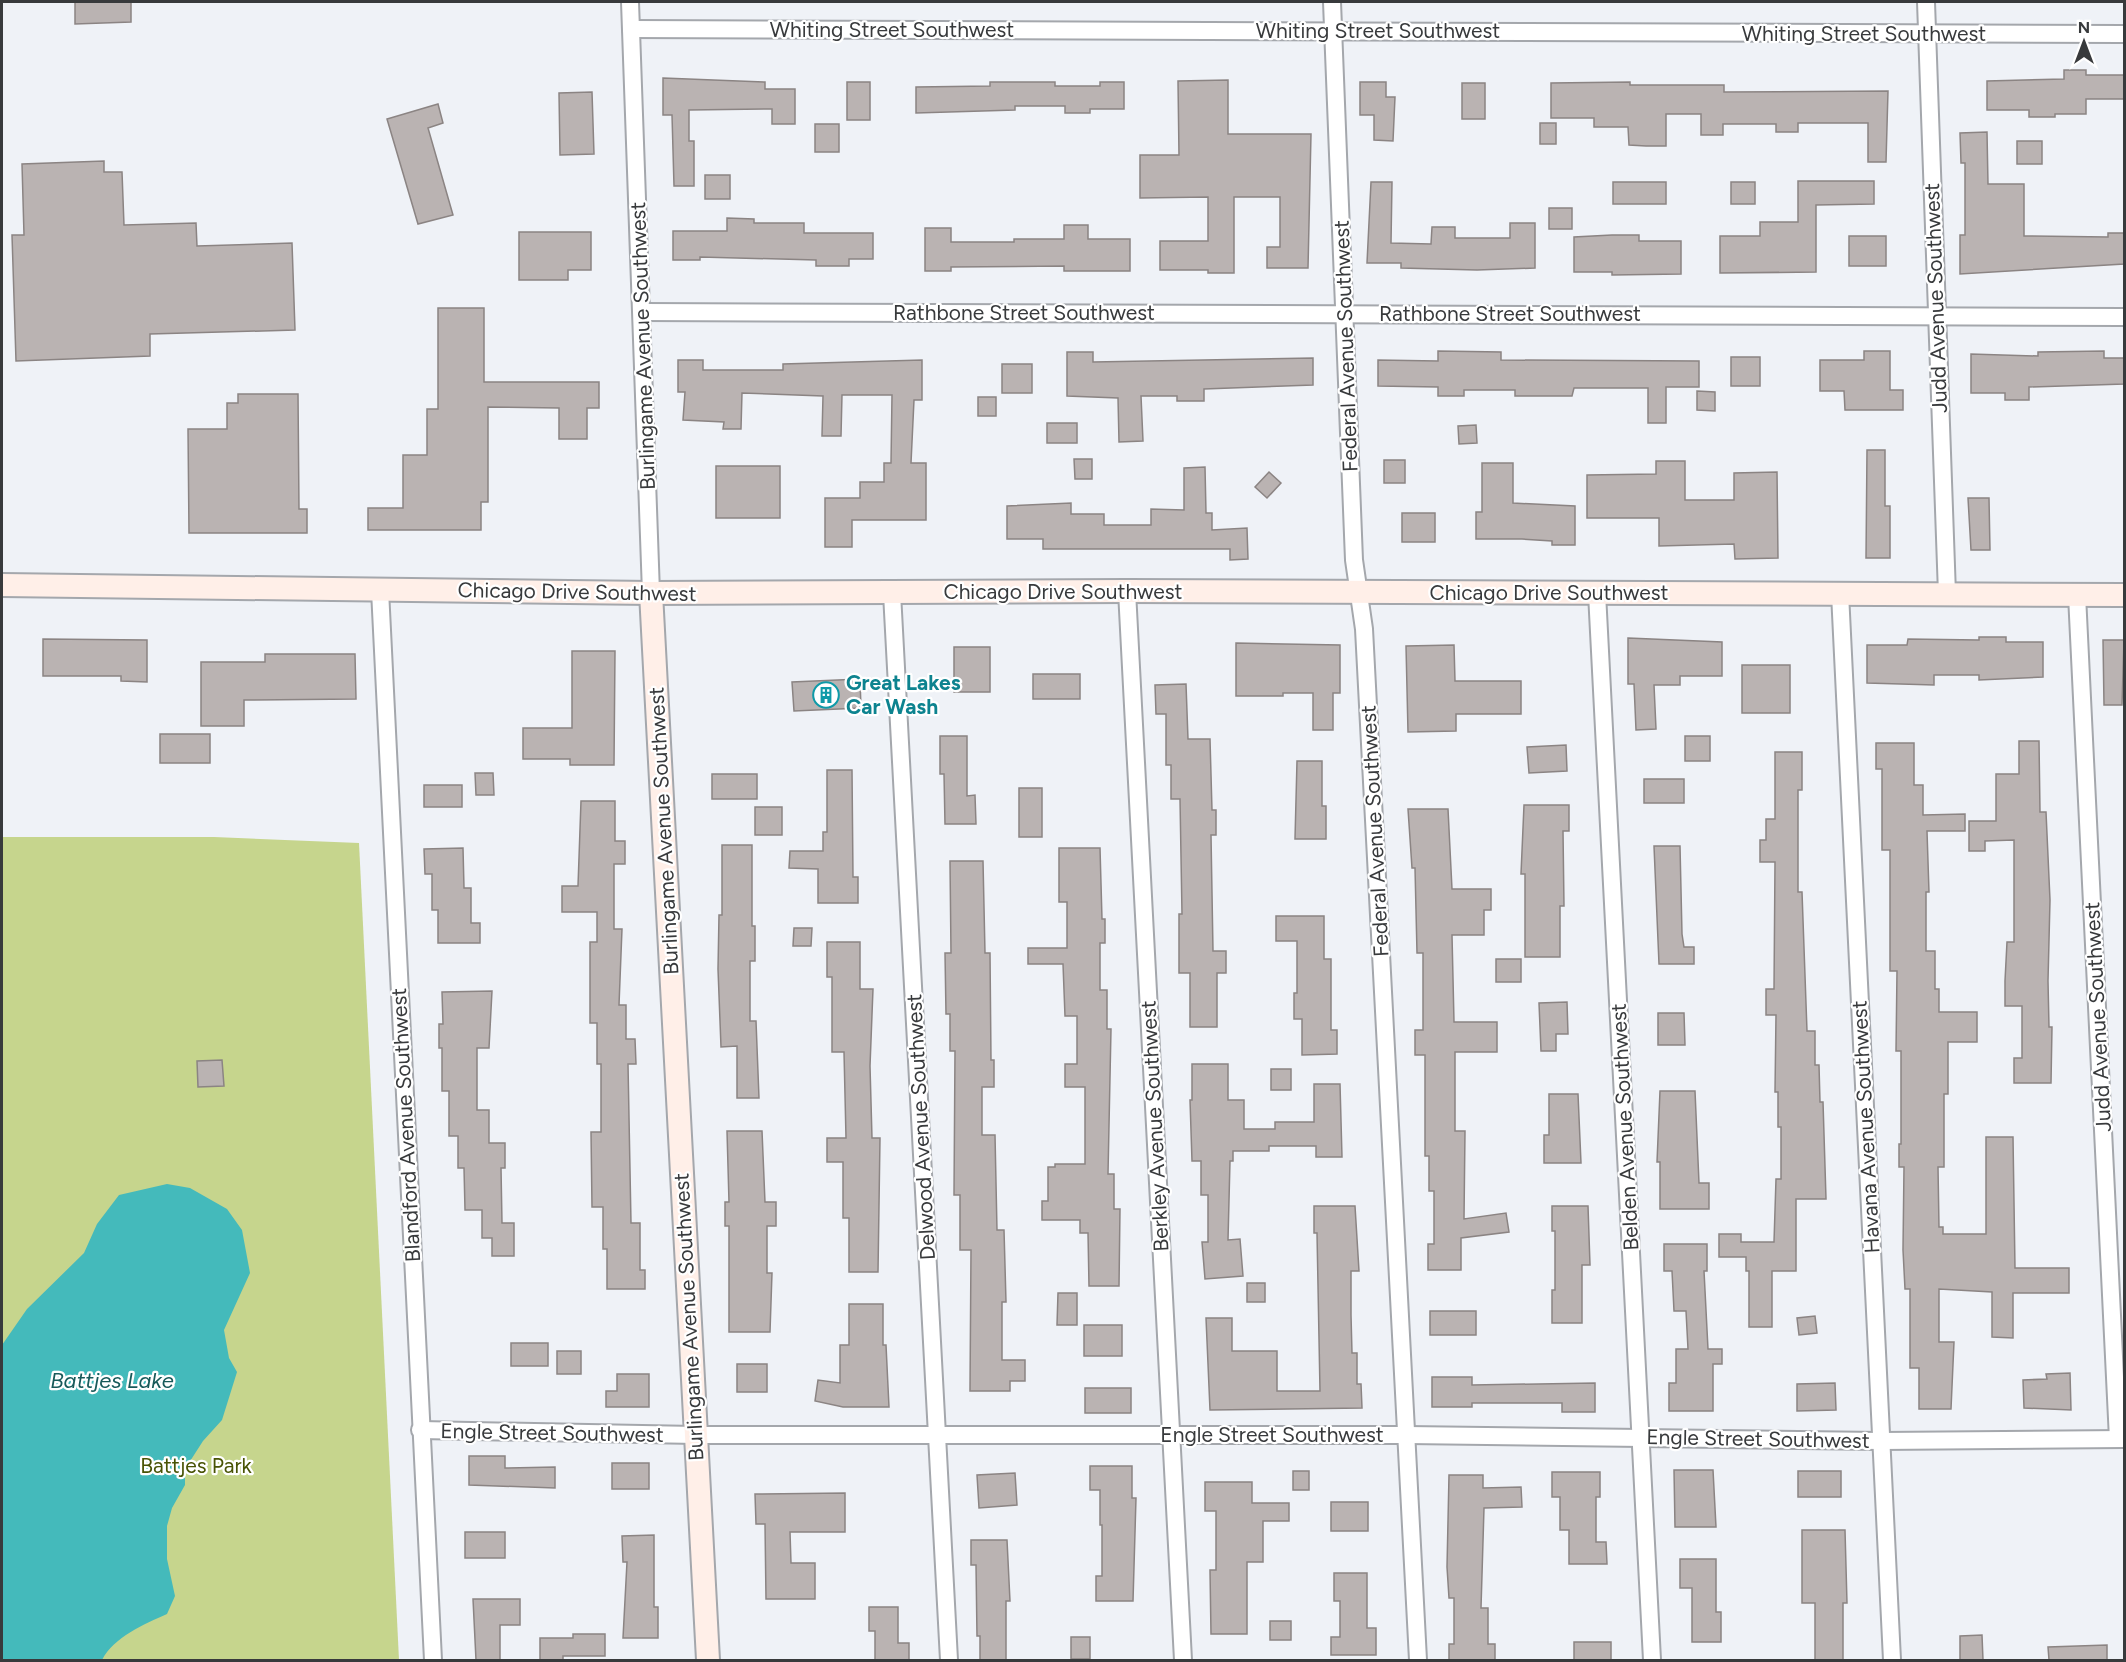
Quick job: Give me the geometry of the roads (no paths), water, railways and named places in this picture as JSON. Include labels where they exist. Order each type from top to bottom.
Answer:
[{"type":"main road","name":"Chicago Drive Southwest","points":[[2,585],[651,593],[1127,591],[2124,595]]},
{"type":"main road","name":"Burlingame Avenue Southwest","points":[[651,593],[708,1660]]},
{"type":"street","name":"Burlingame Avenue Southwest","points":[[630,2],[643,312],[651,593]]},
{"type":"street","name":"Federal Avenue Southwest","points":[[1332,2],[1354,560],[1365,638],[1418,1660]]},
{"type":"street","name":"Judd Avenue Southwest","points":[[1926,2],[1947,594]]},
{"type":"street","name":"Whiting Street Southwest","points":[[631,29],[2124,34]]},
{"type":"street","name":"Rathbone Street Southwest","points":[[643,312],[2124,317]]},
{"type":"street","name":"Blandford Avenue Southwest","points":[[381,590],[420,1430],[433,1660]]},
{"type":"street","name":"Berkley Avenue Southwest","points":[[1127,591],[1183,1660]]},
{"type":"street","name":"Delwood Avenue Southwest","points":[[892,593],[949,1660]]},
{"type":"street","name":"Belden Avenue Southwest","points":[[1597,593],[1652,1660]]},
{"type":"street","name":"Havana Avenue Southwest","points":[[1840,593],[1892,1660]]},
{"type":"street","name":"Judd Avenue Southwest","points":[[2077,595],[2121,1439]]},
{"type":"street","name":"Engle Street Southwest","points":[[420,1430],[696,1435],[1407,1435],[1881,1441],[2121,1439]]},
{"type":"water","name":"Battjes Lake","points":[[167,1184],[190,1188],[227,1209],[242,1230],[250,1273],[224,1330],[229,1358],[237,1372],[222,1420],[203,1441],[185,1469],[185,1485],[172,1508],[167,1526],[167,1559],[175,1596],[167,1614],[122,1638],[102,1660],[2,1660],[2,1345],[27,1309],[84,1253],[97,1224],[119,1195]]},
{"type":"place","name":"Great Lakes Car Wash","points":[[826,695]]},
{"type":"park label","name":"Battjes Park","points":[[196,1466]]}]
